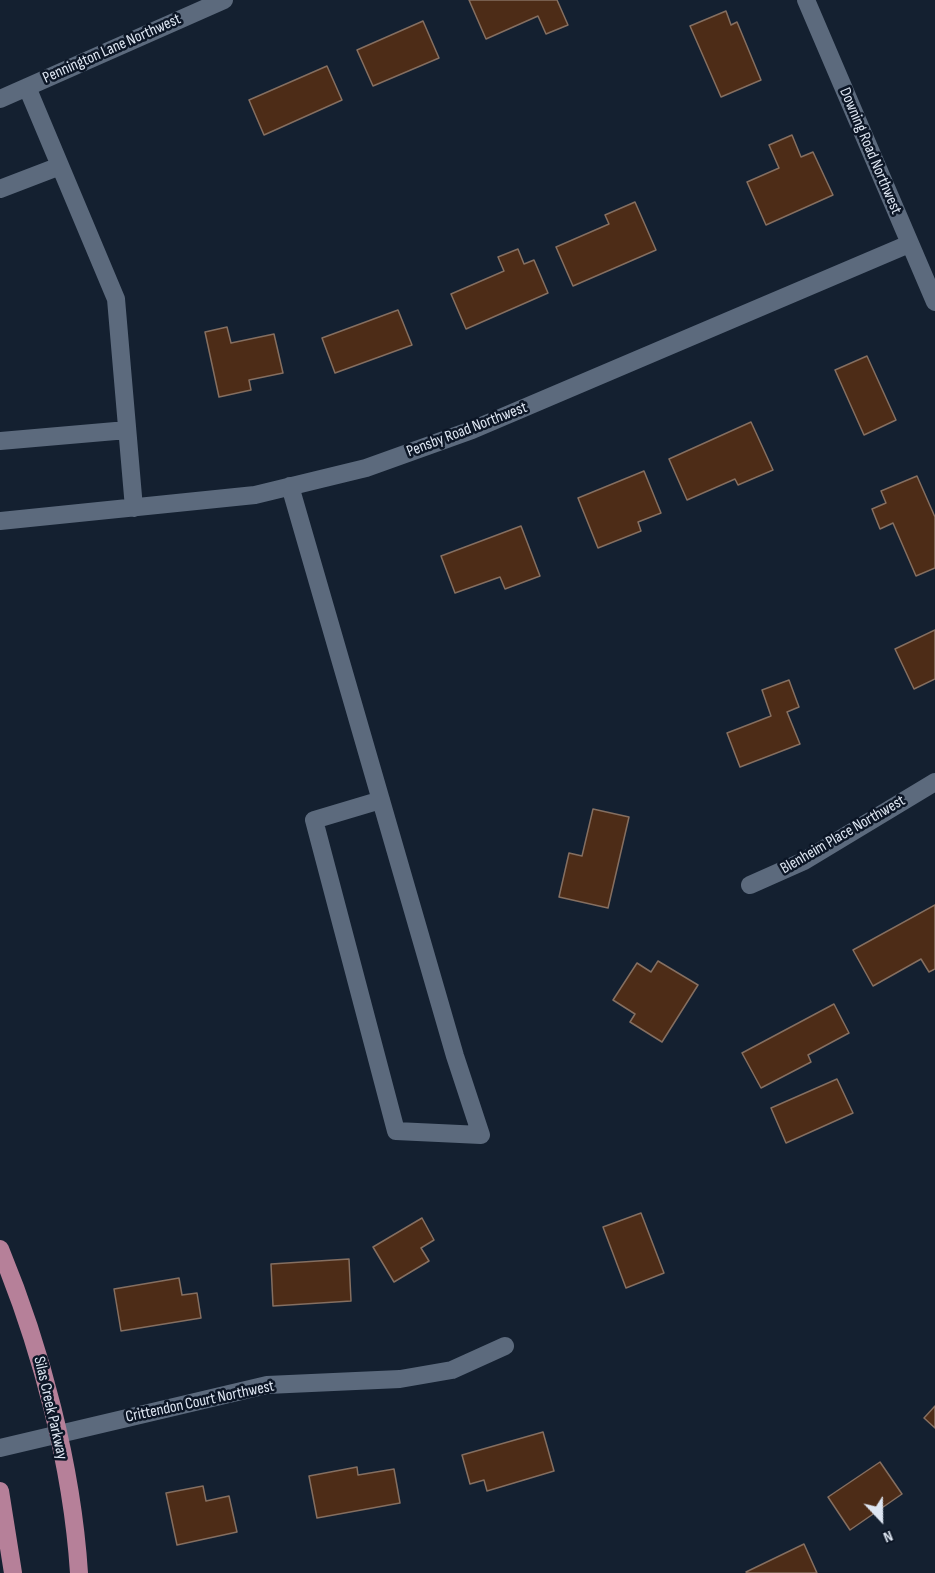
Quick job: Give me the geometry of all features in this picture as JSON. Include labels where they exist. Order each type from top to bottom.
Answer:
[{"type":"main road","name":"Silas Creek Parkway","points":[[0,1249],[20,1296],[57,1434],[71,1505],[79,1573]]},
{"type":"main road","points":[[0,1491],[13,1573]]},
{"type":"street","name":"Pennington Lane Northwest","points":[[0,99],[224,0]]},
{"type":"street","name":"Downing Road Northwest","points":[[806,0],[935,302]]},
{"type":"street","points":[[27,87],[116,299],[134,508]]},
{"type":"street","points":[[0,189],[60,166]]},
{"type":"street","name":"Pensby Road Northwest","points":[[0,521],[255,495],[366,468],[472,430],[909,244]]},
{"type":"street","points":[[0,441],[127,430]]},
{"type":"street","points":[[290,486],[381,800],[455,1056],[481,1135],[396,1131],[314,820],[381,800]]},
{"type":"street","name":"Blenheim Place Northwest","points":[[750,885],[804,861],[935,782]]},
{"type":"street","name":"Crittendon Court Northwest","points":[[0,1448],[267,1385],[400,1379],[452,1370],[505,1346]]},
{"type":"building","points":[[469,0],[557,0],[568,25],[546,34],[538,16],[486,39]]},
{"type":"building","points":[[726,11],[731,25],[737,22],[761,80],[721,97],[690,26]]},
{"type":"building","points":[[423,21],[439,58],[373,86],[357,50]]},
{"type":"building","points":[[327,66],[342,100],[264,135],[249,100]]},
{"type":"building","points":[[792,135],[801,157],[813,152],[833,195],[766,225],[747,182],[779,168],[769,145]]},
{"type":"building","points":[[635,202],[656,250],[573,286],[556,247],[609,224],[605,215]]},
{"type":"building","points":[[518,249],[524,264],[534,260],[548,293],[466,329],[451,294],[504,271],[498,257]]},
{"type":"building","points":[[398,310],[412,345],[335,373],[322,338]]},
{"type":"building","points":[[227,327],[231,343],[274,334],[283,373],[249,380],[251,390],[219,397],[205,332]]},
{"type":"building","points":[[867,356],[896,420],[864,435],[835,370]]},
{"type":"building","points":[[751,422],[773,470],[738,485],[735,479],[687,500],[669,459]]},
{"type":"building","points":[[644,471],[661,513],[638,522],[641,531],[598,548],[578,498]]},
{"type":"building","points":[[917,476],[935,517],[935,568],[916,576],[893,523],[880,529],[872,509],[886,503],[881,491]]},
{"type":"building","points":[[521,526],[540,576],[505,589],[500,577],[455,593],[441,556]]},
{"type":"building","points":[[935,630],[935,679],[914,689],[895,649]]},
{"type":"building","points":[[789,680],[799,707],[787,712],[800,744],[740,767],[727,733],[771,716],[762,690]]},
{"type":"building","points":[[593,809],[629,817],[608,908],[559,897],[569,853],[582,856]]},
{"type":"building","points":[[935,905],[935,969],[929,972],[921,959],[873,986],[853,950]]},
{"type":"building","points":[[658,961],[698,985],[662,1042],[630,1022],[635,1014],[613,1000],[637,963],[651,972]]},
{"type":"building","points":[[834,1004],[849,1033],[808,1055],[811,1062],[761,1088],[742,1053]]},
{"type":"building","points":[[837,1079],[853,1113],[786,1143],[771,1108]]},
{"type":"building","points":[[641,1213],[664,1273],[626,1288],[603,1227]]},
{"type":"building","points":[[422,1218],[434,1240],[421,1248],[429,1261],[394,1282],[373,1247]]},
{"type":"building","points":[[349,1259],[351,1301],[273,1306],[271,1264]]},
{"type":"building","points":[[179,1278],[182,1295],[197,1293],[201,1318],[121,1331],[114,1289]]},
{"type":"building","points":[[935,1406],[935,1428],[924,1418]]},
{"type":"building","points":[[543,1432],[554,1471],[487,1491],[484,1480],[470,1484],[462,1455]]},
{"type":"building","points":[[880,1462],[902,1494],[850,1530],[828,1497]]},
{"type":"building","points":[[357,1467],[358,1475],[394,1469],[400,1503],[317,1518],[309,1476]]},
{"type":"building","points":[[203,1486],[206,1501],[229,1496],[237,1532],[177,1545],[166,1493]]},
{"type":"building","points":[[804,1544],[817,1573],[746,1572]]}]
